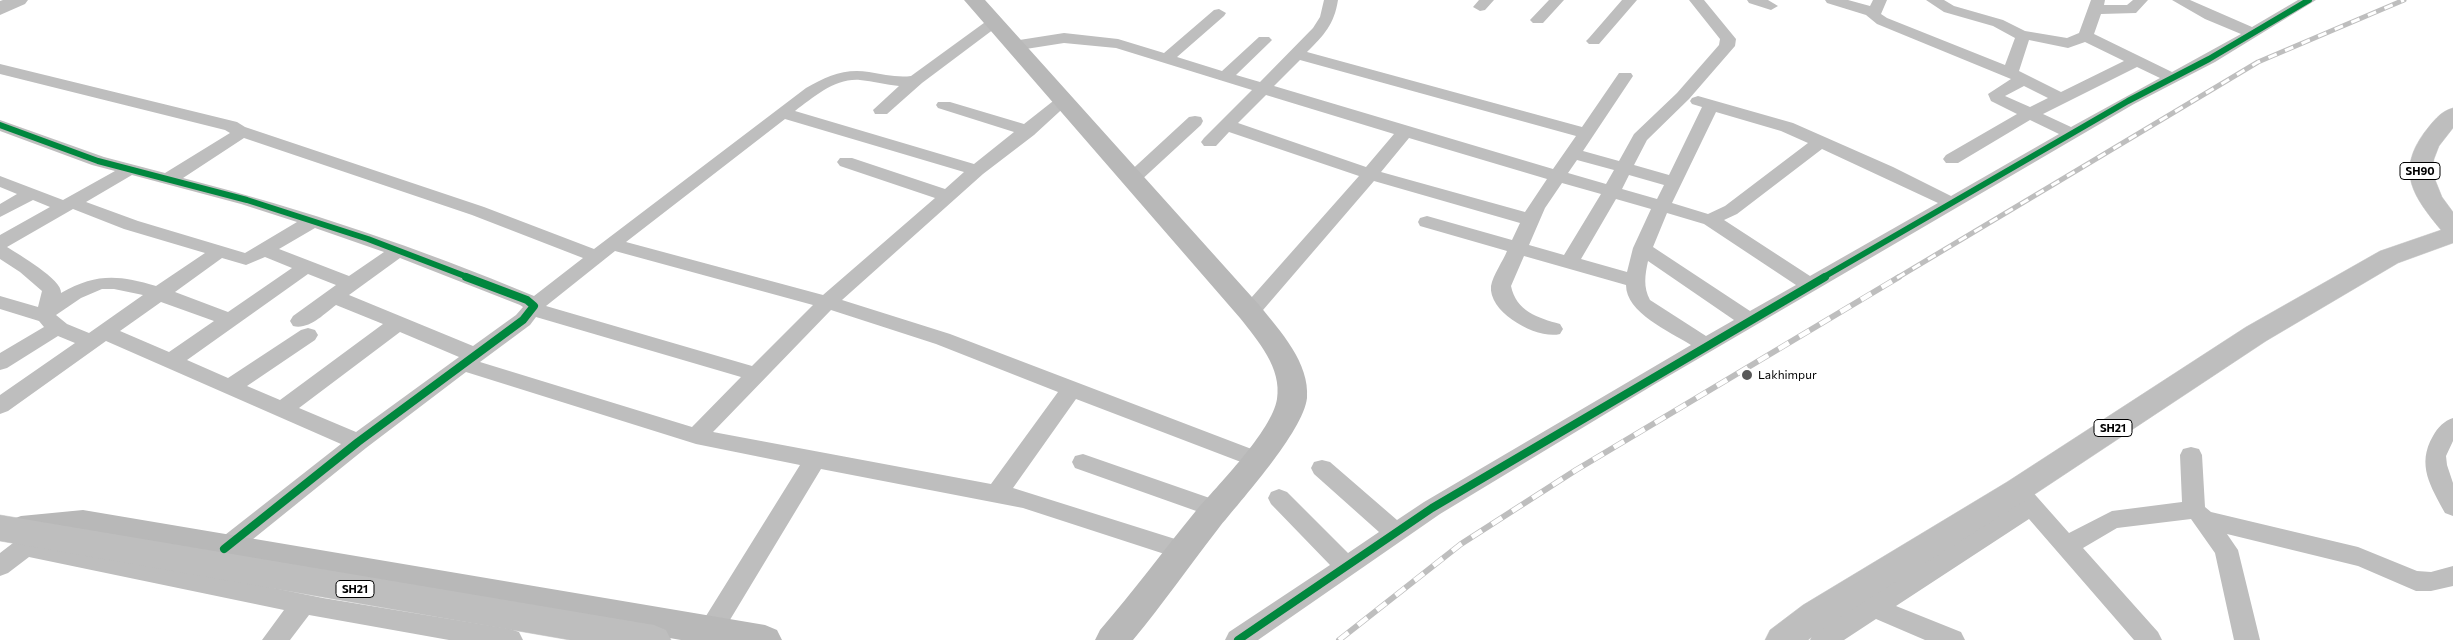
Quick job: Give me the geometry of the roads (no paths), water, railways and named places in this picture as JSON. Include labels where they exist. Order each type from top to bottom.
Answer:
[{"type":"main road","points":[[974,0],[1250,312],[1283,359],[1291,380],[1292,400],[1283,423],[1112,640]]},
{"type":"main road","name":"SH90","points":[[2453,115],[2431,143],[2420,162],[2419,176],[2426,194],[2453,228]]},
{"type":"main road","name":"SH21","points":[[1782,640],[1815,615],[2025,498],[2256,334],[2389,257],[2453,234]]},
{"type":"main road","points":[[28,535],[83,523],[765,640]]},
{"type":"main road","name":"SH21","points":[[28,535],[654,640]]},
{"type":"street","points":[[0,9],[18,0]]},
{"type":"street","points":[[1210,142],[1264,89],[1325,23],[1331,0]]},
{"type":"street","points":[[1538,20],[1557,0]]},
{"type":"street","points":[[1594,41],[1630,0]]},
{"type":"street","points":[[1569,263],[1612,192],[1640,138],[1683,96],[1728,43],[1723,30],[1696,0]]},
{"type":"street","points":[[1754,0],[1771,6]]},
{"type":"street","points":[[1832,0],[1877,6],[1873,15],[1882,22],[2018,76],[2060,98]]},
{"type":"street","points":[[1933,0],[1949,8],[1998,23],[2023,36],[2030,35],[2068,44],[2086,36]]},
{"type":"street","points":[[2086,36],[2085,33],[2097,5],[2131,10],[2141,0]]},
{"type":"street","points":[[2179,0],[2210,16],[2252,33]]},
{"type":"street","points":[[1238,640],[1394,532],[1554,435],[2072,134],[2252,33],[2303,1]]},
{"type":"street","points":[[1166,59],[1219,13]]},
{"type":"street","points":[[881,110],[916,80],[993,23]]},
{"type":"street","points":[[2018,76],[2016,53],[2023,36]]},
{"type":"street","points":[[2086,36],[2172,78]]},
{"type":"street","points":[[1013,46],[1046,40],[1082,38],[1118,44],[1405,132],[1710,220],[1765,254],[1811,286]]},
{"type":"street","points":[[1224,77],[1264,40]]},
{"type":"street","points":[[1297,54],[1586,132]]},
{"type":"street","points":[[1952,159],[2029,114],[2136,61]]},
{"type":"street","points":[[0,68],[231,126],[240,131],[478,211],[596,256]]},
{"type":"street","points":[[224,548],[358,442],[522,320],[533,307],[611,244],[812,91],[840,77],[859,75],[901,82],[916,80]]},
{"type":"street","points":[[1553,329],[1532,324],[1518,317],[1501,292],[1504,276],[1531,220],[1557,176],[1625,76]]},
{"type":"street","points":[[2018,76],[1996,94],[2004,102],[2072,134]]},
{"type":"street","points":[[1683,96],[1787,127],[1887,170],[1953,204]]},
{"type":"street","points":[[696,436],[827,302],[978,170],[1063,101]]},
{"type":"street","points":[[944,105],[1028,131]]},
{"type":"street","points":[[1707,346],[1642,304],[1636,298],[1636,281],[1642,248],[1711,105]]},
{"type":"street","points":[[783,113],[978,170]]},
{"type":"street","points":[[1132,179],[1195,121]]},
{"type":"street","points":[[0,125],[98,161],[247,200],[313,221],[399,250],[527,300],[533,307],[756,374]]},
{"type":"street","points":[[1226,126],[1370,174],[1531,220]]},
{"type":"street","points":[[167,180],[238,135],[240,131]]},
{"type":"street","points":[[1250,312],[1309,246],[1405,132]]},
{"type":"street","points":[[1710,220],[1731,210],[1822,141]]},
{"type":"street","points":[[1572,153],[1674,182]]},
{"type":"street","points":[[846,162],[948,196]]},
{"type":"street","points":[[0,243],[129,170]]},
{"type":"street","points":[[0,181],[31,194],[246,259],[313,221]]},
{"type":"street","points":[[0,212],[31,194]]},
{"type":"street","points":[[1427,222],[1636,281]]},
{"type":"street","points":[[611,244],[827,302],[943,339],[1071,390],[1254,459]]},
{"type":"street","points":[[1642,248],[1750,321]]},
{"type":"street","points":[[264,250],[352,284]]},
{"type":"street","points":[[231,386],[304,328],[333,296],[399,250]]},
{"type":"street","points":[[0,252],[27,268],[52,289],[51,317]]},
{"type":"street","points":[[0,406],[157,294],[220,252]]},
{"type":"street","points":[[171,361],[306,267]]},
{"type":"street","points":[[0,362],[85,288],[101,283],[120,282],[230,320]]},
{"type":"street","points":[[333,296],[398,323],[469,359],[696,436],[997,493],[1069,513],[1183,551]]},
{"type":"street","points":[[0,302],[51,317],[95,338],[110,334],[358,442]]},
{"type":"street","points":[[282,409],[398,323]]},
{"type":"street","points":[[997,493],[1071,390]]},
{"type":"street","points":[[2453,426],[2441,440],[2434,453],[2436,467],[2453,507]]},
{"type":"street","points":[[2191,455],[2199,512],[2226,550],[2247,640]]},
{"type":"street","points":[[710,630],[815,460]]},
{"type":"street","points":[[1083,462],[1216,509]]},
{"type":"street","points":[[1322,468],[1394,532]]},
{"type":"street","points":[[1279,498],[1345,565]]},
{"type":"street","points":[[1823,640],[1841,627],[1876,608],[2025,498],[2148,640]]},
{"type":"street","points":[[2066,546],[2112,520],[2190,510],[2372,561],[2415,582],[2429,583],[2453,576]]},
{"type":"street","points":[[0,566],[28,535],[304,604],[510,640]]},
{"type":"street","points":[[275,640],[304,604]]},
{"type":"street","points":[[1876,608],[1952,640]]},
{"type":"railway","points":[[1897,278],[2258,62],[2404,0]]},
{"type":"railway","points":[[1339,640],[1461,544],[1576,470],[1899,277]]},
{"type":"place","name":"Lakhimpur","points":[[1747,375]]}]
